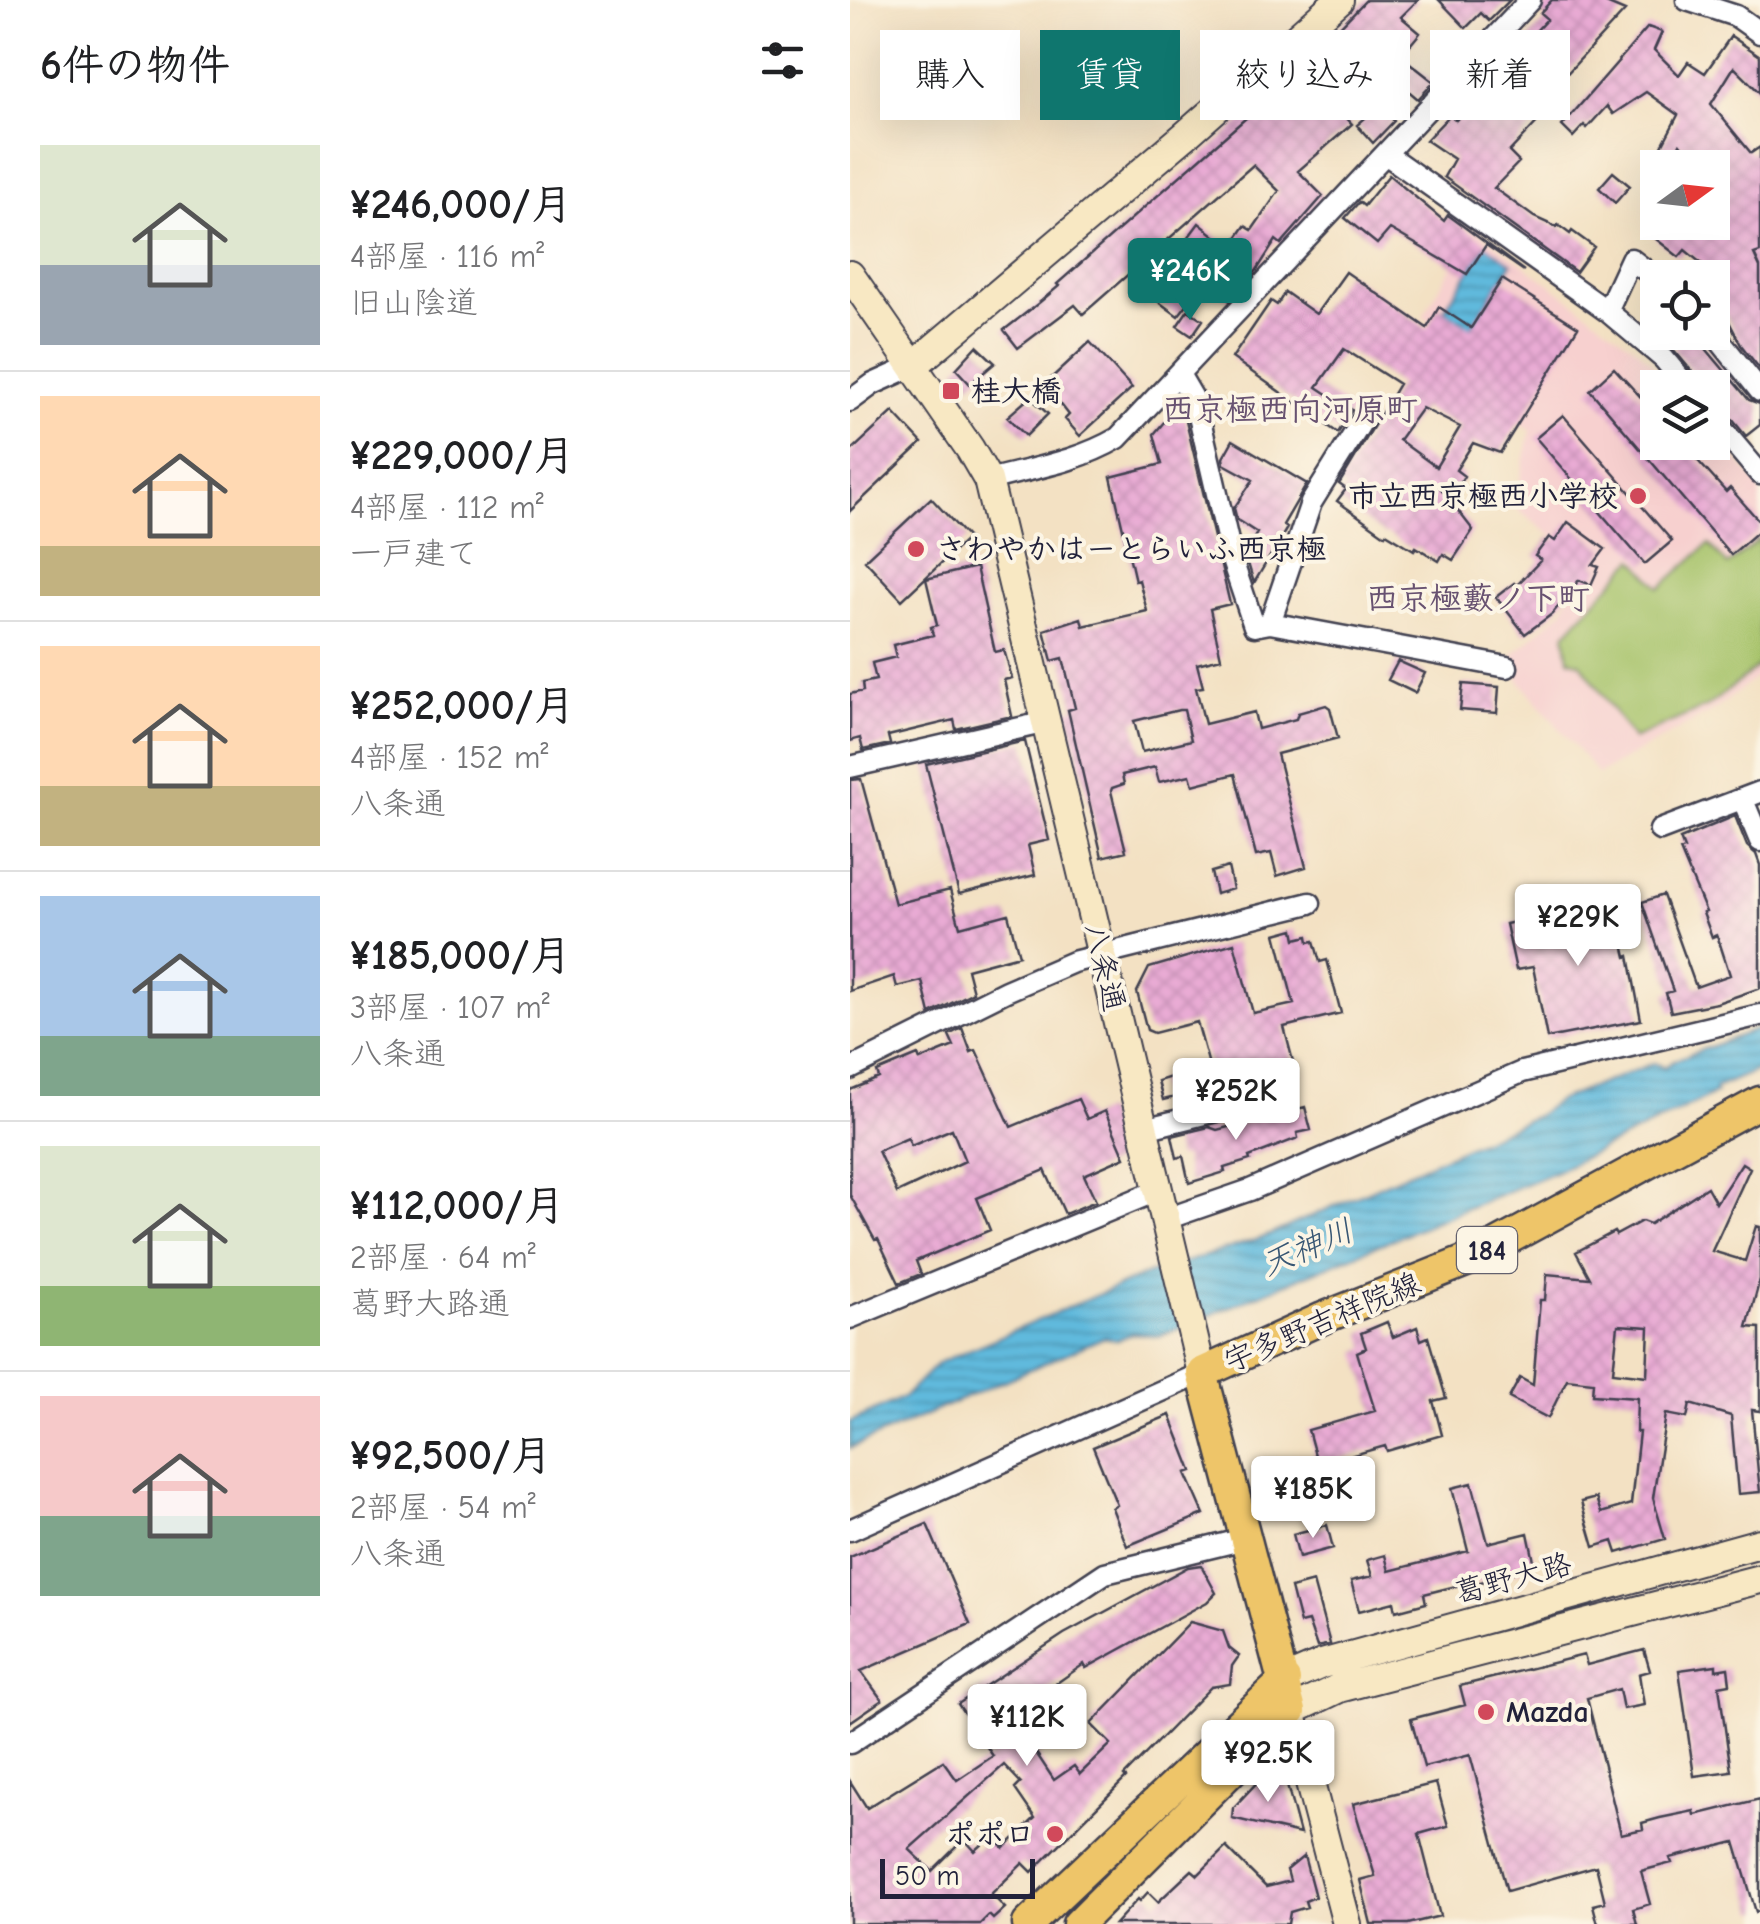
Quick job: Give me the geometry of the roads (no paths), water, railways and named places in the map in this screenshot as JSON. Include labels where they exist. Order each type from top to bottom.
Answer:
[{"type":"main road","name":"宇多野吉祥院線","points":[[1200,1359],[1323,1318],[1471,1259],[1760,1102]]},
{"type":"main road","name":"八条通","points":[[1200,1359],[1292,1711]]},
{"type":"main road","points":[[1028,1924],[1285,1680]]},
{"type":"main road","points":[[1078,1924],[1292,1711]]},
{"type":"street","points":[[850,401],[1187,134],[1339,0]]},
{"type":"street","points":[[988,480],[1091,454],[1118,438],[1530,0]]},
{"type":"street","points":[[1687,0],[1726,6],[1760,33]]},
{"type":"street","points":[[1387,154],[1608,311],[1673,370]]},
{"type":"street","points":[[1608,311],[1631,259],[1640,266]]},
{"type":"street","name":"八条通","points":[[850,275],[988,480],[1200,1359]]},
{"type":"street","points":[[1727,350],[1760,392]]},
{"type":"street","points":[[1179,374],[1196,404],[1233,563],[1254,626],[1270,623],[1507,667]]},
{"type":"street","points":[[1270,623],[1311,503],[1367,413]]},
{"type":"street","points":[[1730,438],[1760,474]]},
{"type":"street","points":[[850,767],[1047,722]]},
{"type":"street","points":[[1660,830],[1751,796],[1760,841]]},
{"type":"street","points":[[850,1070],[1073,962],[1310,903]]},
{"type":"street","points":[[1168,1227],[1522,1072],[1760,1015]]},
{"type":"street","points":[[1144,1128],[1280,1095]]},
{"type":"street","points":[[850,1318],[1159,1190]]},
{"type":"street","points":[[850,1530],[1200,1359]]},
{"type":"street","points":[[850,1743],[1105,1572],[1245,1539]]},
{"type":"street","name":"葛野大路","points":[[1285,1680],[1322,1664],[1760,1543]]},
{"type":"street","name":"葛野大路","points":[[1292,1711],[1339,1688],[1760,1580]]},
{"type":"street","name":"八条通","points":[[1292,1711],[1347,1924]]},
{"type":"water","points":[[1486,245],[1512,263],[1471,328],[1444,310]]},
{"type":"water","name":"天神川","points":[[1760,1028],[1760,1069],[1715,1088],[1716,1093],[1554,1172],[1159,1336],[1133,1333],[1117,1340],[1104,1337],[850,1448],[850,1422],[904,1397],[938,1363],[1142,1276],[1265,1237],[1536,1116],[1557,1101],[1654,1063],[1664,1067]]},
{"type":"place","name":"桂大橋","points":[[951,391]]},
{"type":"place","name":"市立西京極西小学校","points":[[1638,496]]},
{"type":"place","name":"さわやかはーとらいふ西京極","points":[[916,549]]},
{"type":"place","name":"Mazda","points":[[1486,1712]]},
{"type":"place","name":"ポポロ","points":[[1055,1834]]},
{"type":"district","name":"西京極西向河原町","points":[[1290,409]]},
{"type":"district","name":"西京極藪ノ下町","points":[[1478,598]]}]
